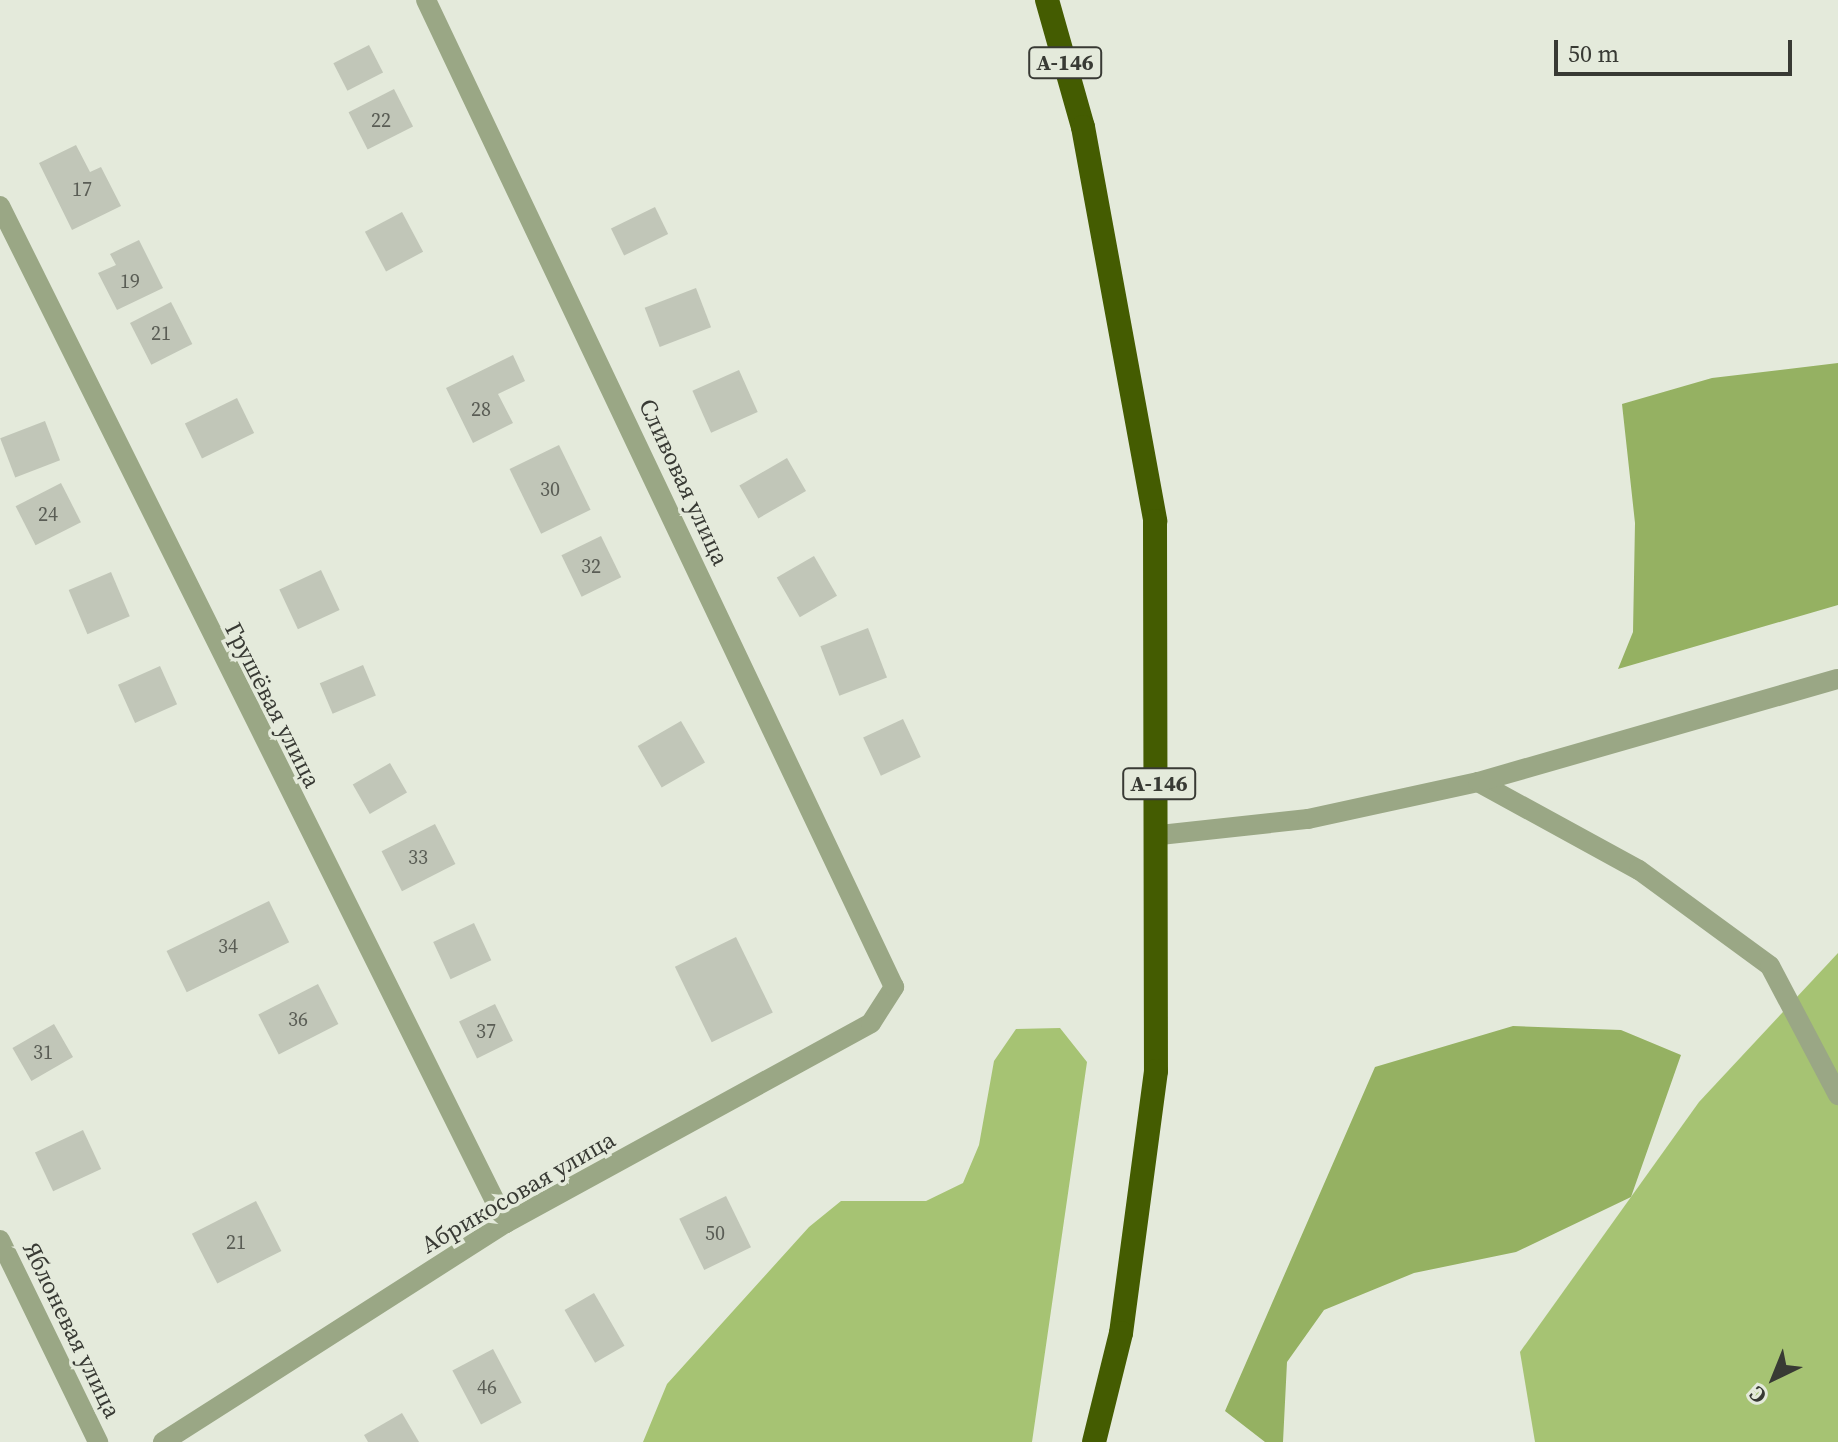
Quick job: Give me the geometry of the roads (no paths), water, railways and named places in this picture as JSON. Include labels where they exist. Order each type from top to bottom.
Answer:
[{"type":"highway","name":"А-146","points":[[1047,0],[1083,127],[1155,521],[1160,835],[1156,1071],[1121,1333],[1094,1442]]},
{"type":"street","name":"Сливовая улица","points":[[426,0],[894,987]]},
{"type":"street","name":"Грушёвая улица","points":[[0,206],[506,1223]]},
{"type":"street","points":[[1160,835],[1308,819],[1478,782],[1838,679]]},
{"type":"street","points":[[1478,782],[1639,870],[1770,966],[1838,1095]]},
{"type":"street","name":"Абрикосовая улица","points":[[163,1442],[506,1223],[871,1023],[894,987]]},
{"type":"street","name":"Яблоневая улица","points":[[0,1240],[98,1442]]}]
